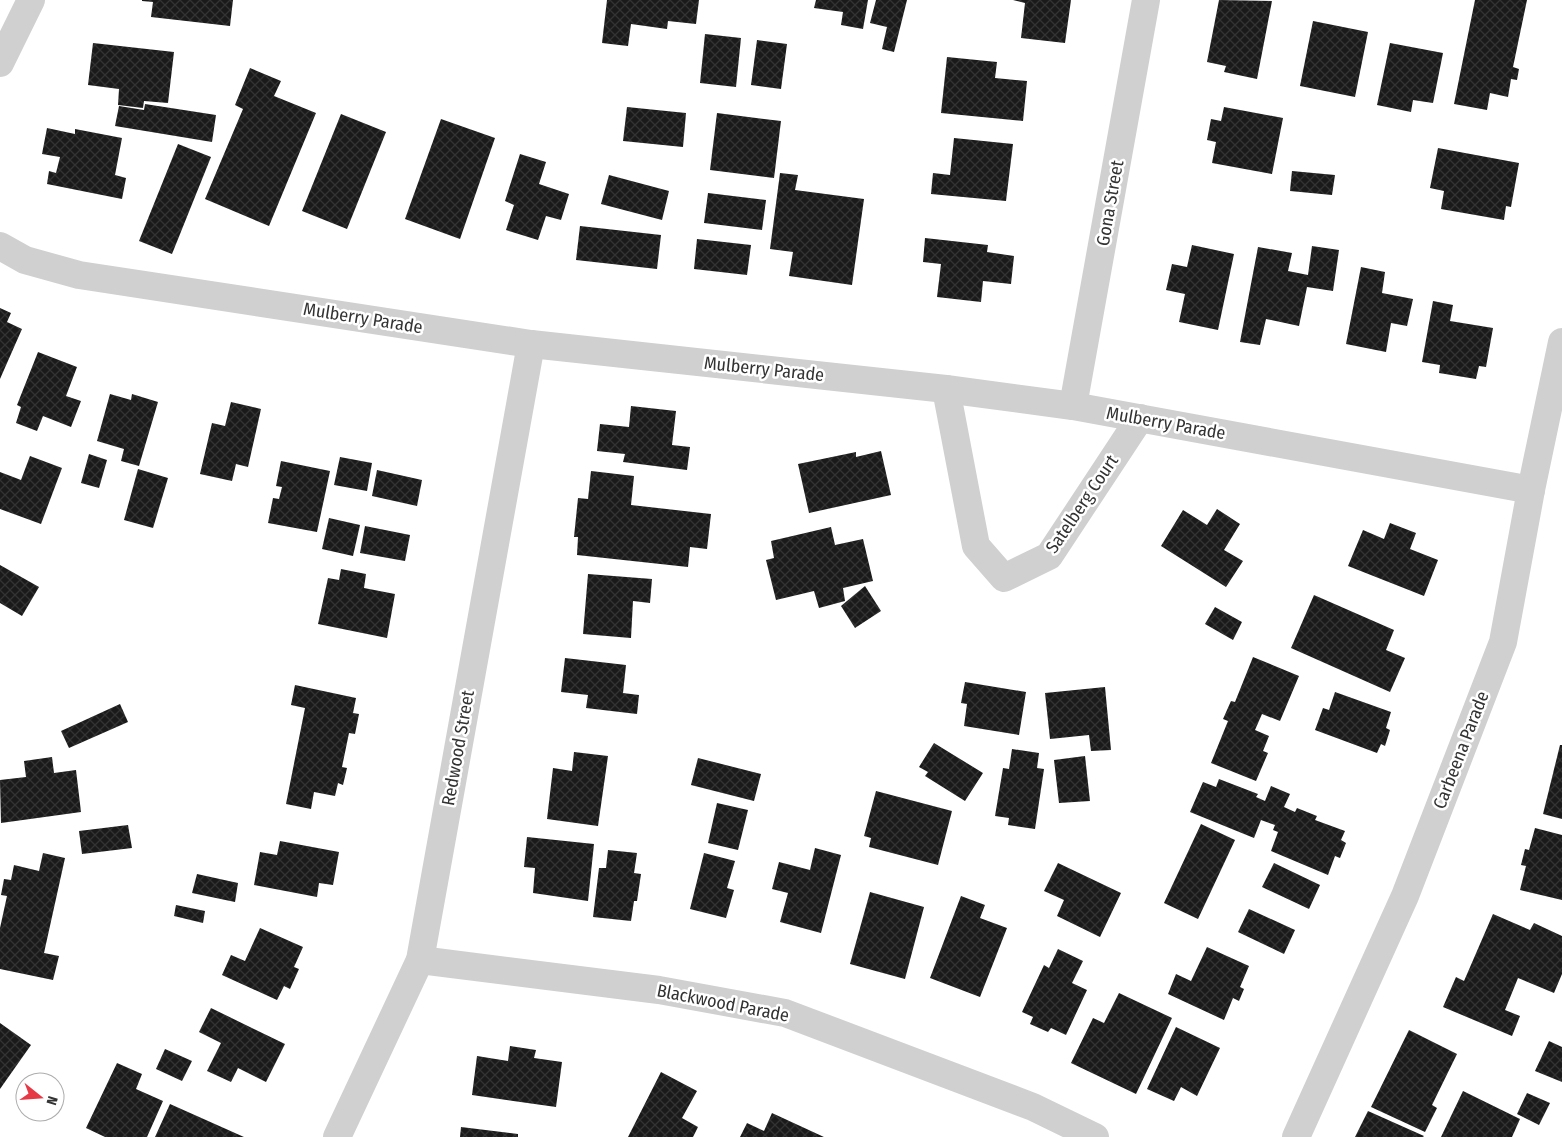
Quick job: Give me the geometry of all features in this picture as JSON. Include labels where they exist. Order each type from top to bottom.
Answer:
[{"type":"street","points":[[0,63],[31,0]]},
{"type":"street","name":"Gona Street","points":[[1073,406],[1146,0]]},
{"type":"street","name":"Mulberry Parade","points":[[0,246],[25,260],[79,275],[530,344],[946,389],[1073,406],[1531,490]]},
{"type":"street","name":"Carbeena Parade","points":[[1296,1137],[1405,896],[1503,642],[1531,490],[1562,342]]},
{"type":"street","name":"Redwood Street","points":[[337,1137],[420,960],[530,344]]},
{"type":"street","name":"Satelberg Court","points":[[946,389],[976,546],[1004,578],[1049,556],[1140,418]]},
{"type":"street","name":"Blackwood Parade","points":[[420,960],[659,990],[785,1013],[1033,1107],[1095,1137]]},
{"type":"building","points":[[142,0],[233,0],[230,26],[151,17],[153,2]]},
{"type":"building","points":[[607,0],[699,0],[696,24],[668,21],[667,29],[631,24],[628,46],[602,43]]},
{"type":"building","points":[[816,0],[868,0],[863,29],[841,25],[843,12],[814,8]]},
{"type":"building","points":[[876,0],[907,0],[894,52],[882,49],[887,27],[870,23]]},
{"type":"building","points":[[1013,0],[1071,0],[1065,43],[1021,38],[1025,3]]},
{"type":"building","points":[[1219,0],[1272,1],[1257,79],[1224,72],[1226,66],[1207,62]]},
{"type":"building","points":[[1475,0],[1527,0],[1513,67],[1519,69],[1517,80],[1511,79],[1508,97],[1490,93],[1487,110],[1454,104]]},
{"type":"building","points":[[1313,21],[1368,32],[1355,97],[1300,86]]},
{"type":"building","points":[[705,34],[741,38],[736,87],[700,83]]},
{"type":"building","points":[[757,40],[787,44],[781,89],[751,85]]},
{"type":"building","points":[[93,43],[174,52],[168,103],[144,101],[143,108],[118,105],[119,89],[88,85]]},
{"type":"building","points":[[1390,43],[1443,53],[1433,103],[1413,100],[1411,112],[1377,105]]},
{"type":"building","points":[[947,57],[997,62],[995,78],[1027,81],[1023,121],[941,113]]},
{"type":"building","points":[[250,68],[281,81],[274,96],[316,113],[269,226],[205,199],[243,109],[235,105]]},
{"type":"building","points":[[145,104],[216,115],[212,142],[115,126],[119,106],[144,110]]},
{"type":"building","points":[[627,107],[686,113],[683,147],[623,141]]},
{"type":"building","points":[[1224,107],[1283,118],[1272,174],[1212,163],[1216,142],[1207,140],[1211,119],[1221,121]]},
{"type":"building","points":[[717,113],[781,121],[774,178],[710,170]]},
{"type":"building","points":[[341,114],[386,132],[347,229],[302,211]]},
{"type":"building","points":[[441,119],[495,138],[460,239],[405,219]]},
{"type":"building","points":[[47,128],[75,134],[75,129],[122,138],[115,175],[126,178],[122,199],[47,184],[49,171],[56,173],[60,157],[42,154]]},
{"type":"building","points":[[954,138],[1013,144],[1006,201],[931,194],[933,173],[950,175]]},
{"type":"building","points":[[178,144],[211,157],[172,254],[139,241]]},
{"type":"building","points":[[1438,148],[1519,163],[1511,207],[1506,206],[1504,220],[1441,209],[1444,191],[1430,188]]},
{"type":"building","points":[[520,154],[546,162],[539,184],[569,194],[561,220],[546,216],[538,240],[506,230],[514,205],[505,201]]},
{"type":"building","points":[[1292,171],[1335,175],[1332,195],[1290,191]]},
{"type":"building","points":[[780,173],[798,175],[795,190],[864,199],[852,285],[789,276],[793,252],[770,249]]},
{"type":"building","points":[[609,175],[669,191],[662,220],[601,204]]},
{"type":"building","points":[[708,193],[766,200],[762,230],[704,223]]},
{"type":"building","points":[[580,226],[661,235],[657,269],[576,260]]},
{"type":"building","points":[[925,238],[988,245],[987,252],[1014,256],[1011,284],[983,281],[981,302],[937,297],[941,264],[923,262]]},
{"type":"building","points":[[697,239],[751,245],[747,275],[694,269]]},
{"type":"building","points":[[1192,245],[1234,254],[1218,330],[1179,322],[1185,294],[1166,290],[1172,264],[1187,267]]},
{"type":"building","points":[[1312,246],[1339,250],[1333,291],[1307,287],[1299,326],[1266,319],[1260,345],[1240,342],[1258,247],[1292,253],[1288,271],[1308,275]]},
{"type":"building","points":[[1361,267],[1385,272],[1382,293],[1413,299],[1407,326],[1391,323],[1386,352],[1346,344]]},
{"type":"building","points":[[1433,301],[1453,305],[1450,321],[1493,328],[1486,367],[1479,366],[1476,379],[1439,373],[1440,365],[1422,362]]},
{"type":"building","points":[[0,308],[11,313],[7,322],[22,329],[0,379]]},
{"type":"building","points":[[38,352],[77,367],[66,396],[81,401],[71,427],[43,416],[37,431],[16,423],[21,407],[17,405]]},
{"type":"building","points":[[110,394],[131,400],[132,394],[158,402],[139,466],[121,461],[124,449],[97,441]]},
{"type":"building","points":[[231,402],[261,409],[248,467],[236,464],[232,481],[200,474],[212,423],[225,426]]},
{"type":"building","points":[[631,406],[676,411],[672,445],[690,447],[687,470],[623,462],[625,454],[597,451],[600,424],[629,427]]},
{"type":"building","points":[[881,451],[891,495],[809,513],[798,464],[856,452],[856,457]]},
{"type":"building","points":[[89,454],[107,460],[99,488],[81,483]]},
{"type":"building","points":[[30,456],[62,468],[41,524],[0,509],[0,472],[21,480]]},
{"type":"building","points":[[340,457],[372,463],[367,491],[334,485]]},
{"type":"building","points":[[281,461],[330,471],[317,532],[268,523],[273,498],[279,499],[282,487],[276,486]]},
{"type":"building","points":[[138,469],[168,478],[153,528],[124,520]]},
{"type":"building","points":[[377,470],[422,480],[417,506],[372,496]]},
{"type":"building","points":[[591,471],[634,476],[631,505],[711,514],[707,549],[690,547],[688,567],[577,555],[578,537],[574,537],[578,498],[588,499]]},
{"type":"building","points":[[1217,509],[1240,524],[1224,550],[1243,561],[1226,587],[1161,546],[1183,510],[1207,525]]},
{"type":"building","points":[[329,518],[360,525],[353,556],[322,549]]},
{"type":"building","points":[[1390,523],[1416,533],[1410,549],[1438,560],[1424,596],[1348,566],[1363,530],[1384,539]]},
{"type":"building","points":[[365,526],[410,535],[405,561],[360,553]]},
{"type":"building","points":[[831,527],[835,545],[863,539],[873,581],[843,588],[845,601],[819,608],[814,591],[776,600],[766,560],[774,558],[771,541]]},
{"type":"building","points":[[0,565],[39,587],[22,616],[0,603]]},
{"type":"building","points":[[341,569],[366,574],[364,588],[395,594],[387,638],[318,624],[328,578],[339,580]]},
{"type":"building","points":[[588,574],[652,579],[650,603],[633,601],[631,638],[583,634]]},
{"type":"building","points":[[865,586],[881,611],[855,628],[841,606]]},
{"type":"building","points":[[1314,595],[1394,630],[1386,650],[1405,658],[1390,692],[1291,648]]},
{"type":"building","points":[[1215,607],[1242,622],[1233,640],[1205,624]]},
{"type":"building","points":[[1253,657],[1299,676],[1280,721],[1262,714],[1255,730],[1269,736],[1263,751],[1268,753],[1256,781],[1211,763],[1228,721],[1223,719],[1231,701],[1235,702]]},
{"type":"building","points":[[565,658],[626,665],[623,693],[639,695],[637,714],[586,708],[588,695],[561,692]]},
{"type":"building","points":[[965,682],[1026,692],[1019,735],[964,726],[967,704],[961,703]]},
{"type":"building","points":[[295,685],[356,698],[353,713],[359,714],[355,734],[349,733],[342,767],[347,768],[343,785],[338,783],[335,796],[314,792],[311,809],[286,804],[305,708],[291,705]]},
{"type":"building","points":[[1105,687],[1111,750],[1091,751],[1089,735],[1050,739],[1045,693]]},
{"type":"building","points":[[1335,692],[1391,712],[1386,728],[1390,730],[1385,746],[1381,744],[1377,753],[1315,730],[1323,708],[1329,710]]},
{"type":"building","points":[[120,704],[128,722],[69,748],[61,731]]},
{"type":"building","points":[[934,743],[983,773],[965,801],[925,776],[928,772],[919,767]]},
{"type":"building","points":[[1560,745],[1562,745],[1562,819],[1543,814]]},
{"type":"building","points":[[1012,749],[1039,753],[1037,768],[1044,769],[1035,829],[1008,825],[1009,818],[995,816],[1003,768],[1009,769]]},
{"type":"building","points":[[574,752],[608,756],[598,826],[547,819],[553,768],[572,771]]},
{"type":"building","points":[[1085,756],[1090,801],[1059,803],[1054,760]]},
{"type":"building","points":[[52,757],[54,773],[76,770],[81,812],[1,823],[0,780],[26,777],[24,761]]},
{"type":"building","points":[[698,758],[761,774],[754,801],[691,785]]},
{"type":"building","points":[[1219,779],[1258,794],[1256,797],[1265,801],[1271,786],[1290,794],[1284,807],[1295,812],[1297,808],[1317,816],[1315,820],[1345,831],[1341,840],[1346,843],[1340,858],[1335,856],[1328,875],[1271,851],[1278,832],[1273,830],[1275,825],[1261,820],[1254,838],[1190,812],[1203,782],[1216,787]]},
{"type":"building","points":[[876,791],[952,811],[938,865],[869,847],[871,838],[864,836]]},
{"type":"building","points":[[717,803],[748,810],[738,850],[708,843]]},
{"type":"building","points":[[1201,824],[1235,840],[1198,919],[1164,903]]},
{"type":"building","points":[[128,825],[132,848],[82,854],[79,831]]},
{"type":"building","points":[[1535,828],[1562,835],[1562,900],[1520,890],[1526,866],[1521,865],[1525,849],[1529,850]]},
{"type":"building","points":[[527,837],[594,844],[588,901],[533,893],[535,868],[524,867]]},
{"type":"building","points":[[280,841],[339,852],[333,885],[319,883],[317,897],[254,885],[260,852],[277,855]]},
{"type":"building","points":[[815,848],[841,855],[821,933],[780,922],[788,893],[772,889],[779,862],[810,870]]},
{"type":"building","points":[[608,850],[637,853],[634,873],[641,874],[637,901],[634,901],[631,921],[593,917],[599,868],[606,868]]},
{"type":"building","points":[[43,853],[65,858],[44,953],[59,956],[53,980],[0,969],[0,928],[7,896],[1,895],[4,879],[11,880],[14,865],[39,871]]},
{"type":"building","points":[[704,853],[735,861],[727,888],[734,890],[726,918],[690,909]]},
{"type":"building","points":[[1058,863],[1121,893],[1100,937],[1057,916],[1064,900],[1044,891]]},
{"type":"building","points":[[1274,863],[1320,885],[1309,909],[1262,887]]},
{"type":"building","points":[[197,874],[238,883],[235,902],[192,893]]},
{"type":"building","points":[[870,892],[924,907],[905,979],[850,964]]},
{"type":"building","points":[[961,896],[985,905],[980,918],[1007,928],[980,997],[930,978]]},
{"type":"building","points":[[176,905],[205,911],[203,923],[174,916]]},
{"type":"building","points":[[1249,909],[1295,930],[1284,954],[1238,932]]},
{"type":"building","points":[[1493,914],[1530,930],[1534,923],[1562,936],[1562,974],[1554,993],[1518,978],[1505,1010],[1520,1016],[1512,1036],[1443,1007],[1456,977],[1464,981]]},
{"type":"building","points":[[260,928],[303,947],[294,967],[299,969],[290,989],[284,986],[277,1000],[222,975],[231,955],[245,961]]},
{"type":"building","points":[[1207,947],[1249,966],[1240,987],[1244,989],[1239,1001],[1233,998],[1224,1020],[1168,994],[1176,974],[1191,981]]},
{"type":"building","points":[[1058,949],[1083,961],[1072,983],[1087,990],[1066,1035],[1051,1028],[1048,1032],[1030,1024],[1033,1017],[1022,1012],[1044,965],[1049,968]]},
{"type":"building","points":[[1119,993],[1172,1018],[1136,1094],[1071,1063],[1093,1018],[1104,1023]]},
{"type":"building","points":[[211,1008],[285,1044],[266,1082],[238,1068],[231,1082],[207,1071],[221,1043],[199,1032]]},
{"type":"building","points":[[0,1023],[31,1045],[0,1089]]},
{"type":"building","points":[[1176,1027],[1220,1048],[1197,1096],[1181,1087],[1174,1101],[1147,1089]]},
{"type":"building","points":[[1409,1030],[1457,1054],[1432,1105],[1437,1108],[1425,1132],[1371,1107]]},
{"type":"building","points":[[1549,1041],[1562,1047],[1562,1082],[1535,1071]]},
{"type":"building","points":[[510,1046],[536,1050],[534,1058],[562,1062],[556,1107],[472,1095],[477,1056],[508,1061]]},
{"type":"building","points":[[165,1049],[192,1061],[182,1081],[156,1069]]},
{"type":"building","points":[[117,1063],[142,1074],[136,1089],[163,1101],[147,1137],[105,1137],[86,1128]]},
{"type":"building","points":[[661,1072],[697,1091],[682,1118],[698,1127],[693,1137],[628,1137]]},
{"type":"building","points":[[1463,1091],[1520,1119],[1512,1137],[1441,1137]]},
{"type":"building","points":[[1527,1093],[1550,1103],[1539,1125],[1517,1114]]},
{"type":"building","points":[[170,1104],[244,1137],[155,1137]]},
{"type":"building","points":[[1368,1111],[1424,1136],[1355,1137]]},
{"type":"building","points":[[772,1113],[824,1137],[740,1137],[747,1123],[764,1131]]},
{"type":"building","points":[[461,1127],[518,1134],[518,1137],[460,1137]]}]
